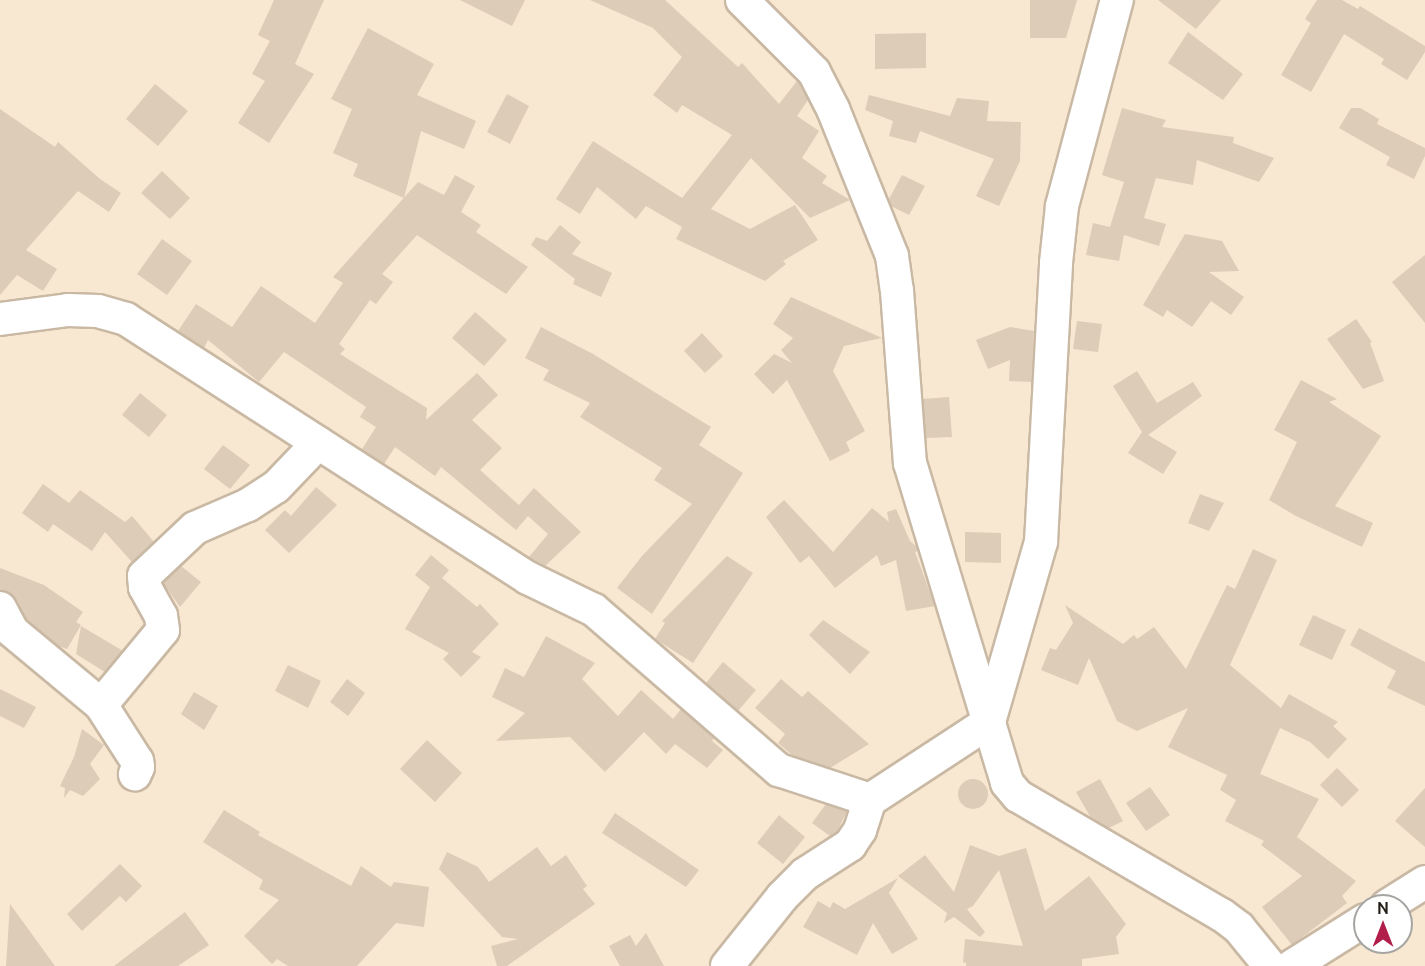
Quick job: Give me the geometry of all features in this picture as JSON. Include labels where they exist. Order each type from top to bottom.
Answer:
[{"type":"street","points":[[742,0],[814,72],[833,109],[892,256],[897,291],[910,463],[989,722],[1001,772],[1018,796],[1222,915],[1239,928],[1270,966]]},
{"type":"street","points":[[727,966],[782,897],[805,874],[850,845],[860,830],[870,800],[989,722],[1041,542],[1056,263],[1062,206],[1117,0]]},
{"type":"street","points":[[0,320],[68,310],[98,311],[126,319],[528,578],[594,610],[780,770],[870,800]]},
{"type":"street","points":[[101,705],[163,630],[161,616],[145,587],[144,576],[195,528],[248,505],[276,487],[318,443]]},
{"type":"street","points":[[0,608],[12,631],[101,705],[137,761],[138,767],[135,774]]},
{"type":"street","points":[[1406,894],[1425,882]]},
{"type":"street","points":[[1292,966],[1353,928]]},
{"type":"building","points":[[274,0],[324,0],[295,64],[314,74],[269,143],[238,123],[265,81],[252,74],[270,41],[258,35]]},
{"type":"building","points":[[460,0],[525,0],[512,26]]},
{"type":"building","points":[[590,0],[665,0],[738,67],[742,63],[779,104],[797,81],[799,83],[808,100],[797,116],[819,131],[802,158],[827,176],[822,183],[850,200],[810,218],[751,158],[711,209],[750,229],[795,205],[818,240],[783,261],[786,264],[765,281],[676,239],[682,227],[646,206],[636,219],[597,187],[580,214],[556,199],[593,141],[682,198],[732,135],[682,105],[677,113],[653,95],[682,57],[653,28]]},
{"type":"building","points":[[1030,0],[1077,0],[1066,38],[1030,38]]},
{"type":"building","points":[[1158,0],[1221,0],[1196,29]]},
{"type":"building","points":[[1317,0],[1342,0],[1358,9],[1360,6],[1425,46],[1425,52],[1407,80],[1381,64],[1384,59],[1344,34],[1311,92],[1281,75],[1311,23],[1305,19]]},
{"type":"building","points":[[368,28],[434,64],[417,95],[476,121],[464,149],[421,131],[404,198],[353,176],[358,164],[333,153],[352,109],[331,99]]},
{"type":"building","points":[[1188,32],[1243,74],[1223,100],[1168,63]]},
{"type":"building","points":[[926,33],[926,68],[875,69],[875,34]]},
{"type":"building","points":[[155,84],[188,111],[158,146],[126,119]]},
{"type":"building","points":[[507,94],[529,106],[510,144],[487,132]]},
{"type":"building","points":[[869,95],[950,116],[957,98],[989,101],[987,121],[1021,122],[1020,161],[999,206],[976,196],[994,159],[920,131],[916,143],[889,136],[893,121],[865,110]]},
{"type":"building","points":[[1122,108],[1166,120],[1162,127],[1234,137],[1233,143],[1274,158],[1259,182],[1197,160],[1193,185],[1156,178],[1144,218],[1166,224],[1159,246],[1124,235],[1119,261],[1086,255],[1093,223],[1110,227],[1124,182],[1102,175]]},
{"type":"building","points":[[1351,108],[1360,108],[1379,119],[1377,124],[1425,148],[1425,156],[1414,179],[1386,165],[1390,157],[1339,128]]},
{"type":"building","points":[[0,109],[55,147],[58,142],[100,179],[121,193],[109,212],[78,191],[26,250],[57,269],[43,291],[17,275],[0,295]]},
{"type":"building","points":[[162,171],[190,198],[170,219],[141,193]]},
{"type":"building","points":[[455,175],[475,186],[461,212],[481,225],[476,232],[528,267],[506,294],[417,235],[382,274],[393,282],[376,304],[370,300],[339,344],[345,349],[340,354],[427,408],[426,420],[477,373],[498,395],[472,420],[502,448],[480,470],[519,505],[534,488],[581,532],[545,566],[529,557],[548,534],[528,516],[516,530],[441,467],[435,476],[395,447],[384,464],[362,449],[376,427],[360,417],[366,407],[284,352],[259,382],[208,340],[204,348],[178,331],[196,304],[232,327],[261,286],[315,323],[343,283],[333,277],[418,182],[444,195]]},
{"type":"building","points":[[902,175],[925,186],[909,215],[891,206],[889,199]]},
{"type":"building","points":[[560,225],[581,242],[572,254],[612,273],[601,297],[573,284],[575,279],[531,245],[536,237],[547,241]]},
{"type":"building","points":[[1185,234],[1222,241],[1239,271],[1209,272],[1244,297],[1231,315],[1211,301],[1192,327],[1167,310],[1163,317],[1143,305]]},
{"type":"building","points":[[162,239],[192,261],[167,295],[137,274]]},
{"type":"building","points":[[1425,255],[1425,323],[1392,282]]},
{"type":"building","points":[[791,297],[882,338],[844,346],[833,371],[865,431],[846,442],[850,451],[830,461],[787,380],[773,394],[754,374],[774,354],[792,363],[781,350],[793,338],[773,324]]},
{"type":"building","points":[[475,312],[507,340],[484,366],[452,338]]},
{"type":"building","points":[[1356,319],[1372,342],[1370,343],[1384,381],[1363,389],[1327,339]]},
{"type":"building","points":[[1077,321],[1102,324],[1098,352],[1073,349]]},
{"type":"building","points":[[541,327],[593,354],[711,427],[699,445],[743,473],[652,614],[617,588],[642,556],[692,504],[654,480],[662,468],[580,417],[590,403],[543,380],[549,370],[525,358]]},
{"type":"building","points":[[1010,327],[1034,331],[1032,382],[1009,381],[1010,360],[988,369],[976,340]]},
{"type":"building","points":[[702,333],[723,356],[705,373],[684,351]]},
{"type":"building","points":[[1137,371],[1157,403],[1193,382],[1202,396],[1148,435],[1177,452],[1163,474],[1128,453],[1142,432],[1113,386]]},
{"type":"building","points":[[1301,380],[1337,399],[1329,402],[1381,436],[1335,506],[1373,523],[1362,547],[1296,516],[1269,500],[1297,442],[1274,430]]},
{"type":"building","points":[[140,393],[167,415],[149,437],[122,415]]},
{"type":"building","points":[[949,397],[952,437],[926,438],[923,399]]},
{"type":"building","points":[[223,445],[250,465],[230,489],[204,469]]},
{"type":"building","points":[[43,484],[69,503],[80,490],[125,522],[132,516],[154,542],[132,562],[105,532],[92,551],[53,524],[48,532],[22,513]]},
{"type":"building","points":[[316,487],[337,505],[289,553],[265,530],[285,510],[291,516]]},
{"type":"building","points":[[1200,494],[1224,503],[1209,531],[1188,523]]},
{"type":"building","points":[[784,500],[833,552],[872,508],[889,522],[887,512],[896,509],[910,541],[917,547],[918,551],[915,552],[935,606],[906,611],[896,560],[881,566],[877,555],[835,588],[809,556],[800,563],[766,517]]},
{"type":"building","points":[[965,532],[1001,533],[1001,563],[965,562]]},
{"type":"building","points":[[1253,549],[1277,560],[1230,665],[1281,708],[1289,694],[1338,722],[1333,726],[1347,739],[1328,759],[1310,742],[1280,728],[1260,774],[1319,799],[1297,837],[1356,881],[1342,896],[1347,903],[1292,945],[1262,907],[1302,876],[1261,845],[1264,841],[1225,821],[1236,800],[1220,790],[1227,775],[1168,747],[1188,708],[1137,731],[1117,721],[1089,658],[1078,685],[1041,670],[1050,648],[1056,650],[1073,623],[1065,605],[1123,644],[1134,635],[1137,639],[1154,627],[1186,669],[1227,585],[1235,589]]},
{"type":"building","points":[[431,555],[449,570],[442,578],[477,607],[480,604],[499,624],[472,652],[481,657],[461,677],[443,659],[449,653],[405,629],[430,587],[415,575]]},
{"type":"building","points":[[727,556],[753,573],[693,663],[655,639],[665,623],[662,621]]},
{"type":"building","points":[[181,566],[201,582],[180,607],[163,583]]},
{"type":"building","points":[[0,568],[44,585],[83,612],[76,622],[81,625],[67,649],[58,646],[26,619],[16,599],[0,590]]},
{"type":"building","points":[[1313,615],[1346,630],[1332,660],[1299,645]]},
{"type":"building","points":[[823,620],[870,652],[850,674],[809,635]]},
{"type":"building","points":[[81,626],[123,651],[105,672],[76,654]]},
{"type":"building","points":[[1359,628],[1425,662],[1425,706],[1387,688],[1396,671],[1350,645]]},
{"type":"building","points":[[546,636],[595,663],[582,679],[618,716],[641,690],[673,719],[681,709],[714,738],[712,741],[723,750],[707,768],[675,744],[666,754],[644,732],[605,772],[570,737],[496,741],[525,713],[492,697],[505,668],[524,677]]},
{"type":"building","points":[[723,662],[756,690],[738,711],[706,683]]},
{"type":"building","points":[[288,665],[321,681],[308,708],[275,691]]},
{"type":"building","points":[[347,679],[365,693],[348,716],[330,702]]},
{"type":"building","points":[[781,679],[802,697],[808,691],[869,744],[830,768],[792,755],[778,743],[785,734],[755,708]]},
{"type":"building","points":[[0,689],[36,707],[24,728],[0,716]]},
{"type":"building","points":[[194,692],[218,706],[204,730],[181,714]]},
{"type":"building","points":[[82,729],[104,745],[90,764],[100,779],[83,796],[70,790],[64,798],[65,788],[60,786],[74,757]]},
{"type":"building","points":[[427,740],[462,773],[435,802],[400,769]]},
{"type":"building","points":[[1337,768],[1359,790],[1342,807],[1320,785]]},
{"type":"building","points":[[973,779],[983,784],[988,794],[983,804],[973,809],[963,804],[958,794],[963,784]]},
{"type":"building","points":[[1100,779],[1123,821],[1109,828],[1091,818],[1076,792]]},
{"type":"building","points":[[1150,787],[1170,815],[1146,831],[1126,803]]},
{"type":"building","points":[[1425,788],[1425,847],[1395,821]]},
{"type":"building","points":[[826,804],[847,811],[837,832],[830,836],[812,823]]},
{"type":"building","points":[[224,810],[260,832],[258,835],[351,886],[361,866],[391,887],[394,882],[429,887],[424,927],[396,923],[357,966],[288,966],[277,959],[272,964],[244,936],[279,900],[259,889],[263,880],[203,842]]},
{"type":"building","points":[[615,813],[699,870],[686,887],[602,833]]},
{"type":"building","points":[[779,815],[805,837],[783,864],[757,843]]},
{"type":"building","points":[[970,845],[999,856],[1026,848],[1045,911],[1089,876],[1126,924],[1116,937],[1119,954],[1082,959],[1082,966],[966,966],[963,962],[965,939],[1023,946],[999,870],[973,906],[967,909],[985,932],[980,937],[954,917],[944,923],[947,913],[898,876],[925,855],[954,892]]},
{"type":"building","points":[[537,847],[551,866],[566,855],[587,886],[583,889],[595,904],[507,966],[497,966],[491,946],[518,939],[502,937],[439,869],[447,852],[478,867],[489,882]]},
{"type":"building","points":[[120,864],[142,886],[126,902],[120,896],[82,931],[67,914]]},
{"type":"building","points":[[898,878],[889,893],[918,939],[892,954],[873,923],[857,955],[803,927],[818,901],[830,908],[833,902],[845,909]]},
{"type":"building","points":[[10,904],[55,966],[6,966]]},
{"type":"building","points":[[185,912],[209,945],[178,966],[114,966]]},
{"type":"building","points":[[646,933],[664,966],[620,966],[609,946],[630,935],[636,946]]}]
